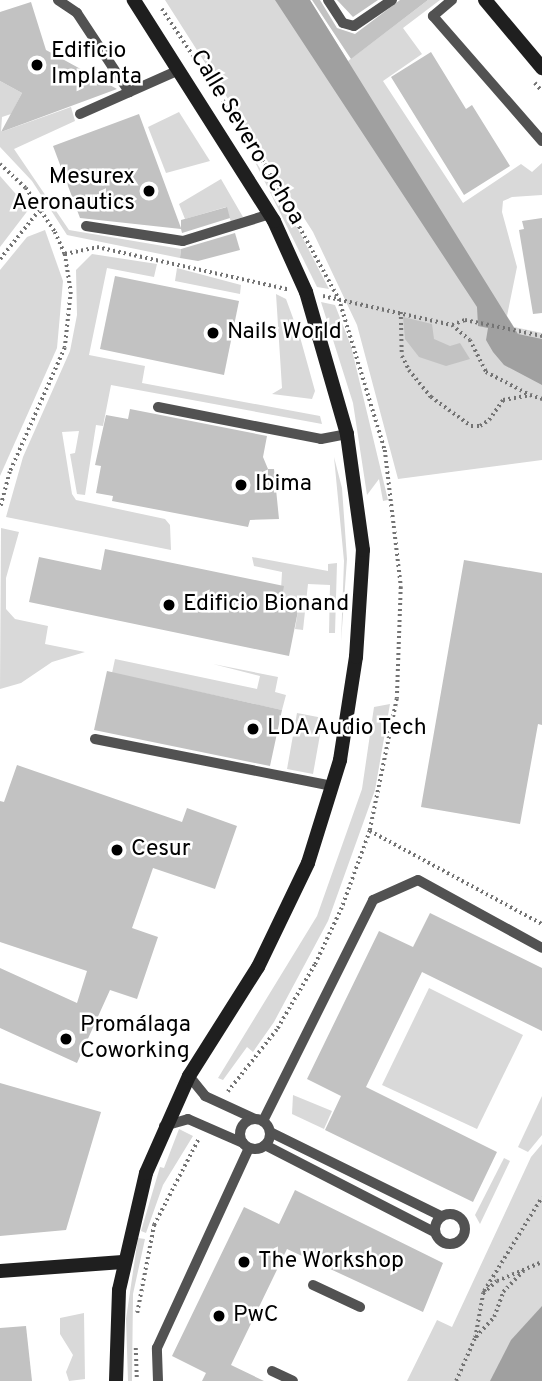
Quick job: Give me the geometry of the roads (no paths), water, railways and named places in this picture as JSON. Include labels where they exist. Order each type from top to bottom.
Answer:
[{"type":"street","name":"Calle Severo Ochoa","points":[[116,1381],[115,1330],[123,1262],[146,1174],[164,1126],[189,1076],[258,967],[308,863],[332,786],[356,657],[363,550],[347,434],[306,292],[270,214],[134,0]]},
{"type":"street","points":[[485,0],[542,68]]},
{"type":"street","points":[[0,1271],[123,1262]]},
{"type":"lane","points":[[58,0],[77,13],[130,92]]},
{"type":"lane","points":[[328,0],[343,23],[354,26],[392,0]]},
{"type":"lane","points":[[452,0],[433,16],[542,141]]},
{"type":"lane","points":[[80,114],[179,70]]},
{"type":"lane","points":[[86,226],[183,242],[270,214]]},
{"type":"lane","points":[[158,407],[292,438],[321,439],[347,434]]},
{"type":"lane","points":[[95,739],[332,786]]},
{"type":"lane","points":[[158,1381],[157,1348],[246,1146],[241,1126],[259,1120],[373,900],[418,880],[542,948]]},
{"type":"lane","points":[[164,1126],[188,1119],[246,1146],[265,1145],[434,1231],[448,1244],[464,1235],[460,1217],[441,1216],[270,1132],[259,1120],[205,1096],[189,1076]]},
{"type":"lane","points":[[265,1145],[270,1132]]},
{"type":"lane","points":[[434,1231],[441,1216]]},
{"type":"lane","points":[[313,1285],[360,1307]]},
{"type":"lane","points":[[272,1371],[292,1381]]},
{"type":"place","name":"Edificio Implanta","points":[[37,65]]},
{"type":"place","name":"Mesurex Aeronautics","points":[[149,191]]},
{"type":"place","name":"Nails World","points":[[213,333]]},
{"type":"place","name":"Ibima","points":[[241,485]]},
{"type":"place","name":"Edificio Bionand","points":[[169,605]]},
{"type":"place","name":"LDA Audio Tech","points":[[253,729]]},
{"type":"place","name":"Cesur","points":[[117,850]]},
{"type":"place","name":"Promálaga Coworking","points":[[66,1039]]},
{"type":"place","name":"The Workshop","points":[[244,1262]]},
{"type":"place","name":"PwC","points":[[219,1316]]}]
